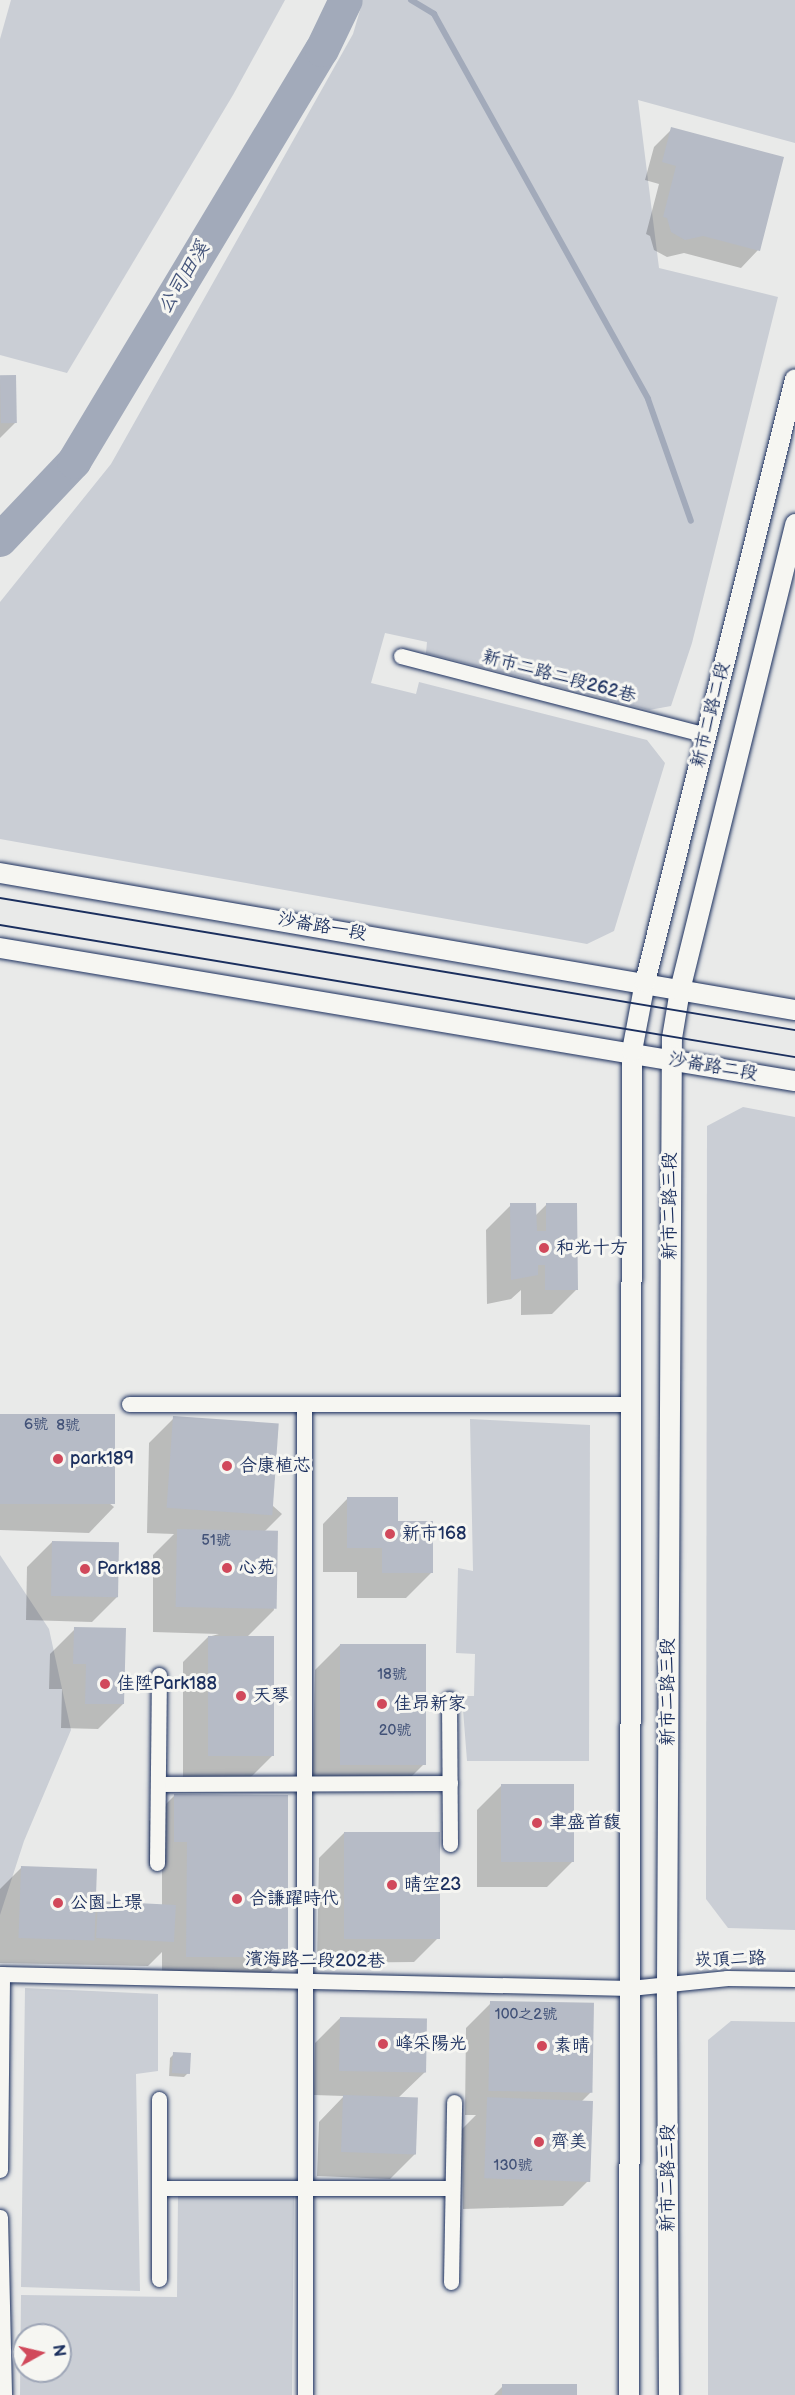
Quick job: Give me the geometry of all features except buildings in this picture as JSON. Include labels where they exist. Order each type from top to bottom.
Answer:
[{"type":"street","name":"新市二路二段","points":[[632,1051],[645,982],[795,379]]},
{"type":"street","name":"新市二路二段","points":[[680,990],[795,524]]},
{"type":"street","name":"新市二路二段262巷","points":[[401,656],[706,735]]},
{"type":"street","name":"沙崙路一段","points":[[0,873],[645,982]]},
{"type":"street","points":[[0,948],[632,1051]]},
{"type":"street","points":[[645,982],[795,1010]]},
{"type":"street","name":"新市二路三段","points":[[669,2395],[667,1983],[671,1061],[680,990]]},
{"type":"street","name":"新市二路三段","points":[[629,2395],[632,1051]]},
{"type":"street","name":"沙崙路二段","points":[[632,1051],[671,1061],[795,1081]]},
{"type":"street","points":[[129,1404],[630,1404]]},
{"type":"street","points":[[304,1405],[304,1784],[307,1981],[305,2395]]},
{"type":"street","points":[[157,1863],[159,1675]]},
{"type":"street","points":[[449,1699],[450,1844]]},
{"type":"street","points":[[158,1784],[450,1783]]},
{"type":"street","points":[[0,2170],[1,1974]]},
{"type":"street","name":"濱海路二段202巷","points":[[1,1974],[630,1989]]},
{"type":"street","name":"崁頂二路","points":[[630,1989],[667,1983],[795,1979]]},
{"type":"street","points":[[159,2099],[159,2279]]},
{"type":"street","points":[[452,2282],[454,2102]]},
{"type":"street","points":[[160,2188],[452,2188]]},
{"type":"street","points":[[0,2217],[4,2395]]},
{"type":"shaded area","points":[[11,0],[285,0],[233,95],[67,373],[0,355],[0,39]]},
{"type":"shaded area","points":[[363,0],[795,0],[795,143],[638,100],[659,268],[778,297],[692,643],[671,706],[649,710],[426,653],[427,642],[385,633],[371,683],[416,694],[419,682],[647,740],[665,763],[614,931],[587,944],[0,839],[0,602],[111,464],[353,34]]},
{"type":"shaded area","points":[[743,1107],[795,1117],[795,1930],[728,1928],[706,1899],[707,1126]]},
{"type":"shaded area","points":[[470,1419],[590,1425],[589,1761],[467,1761],[462,1696],[474,1696],[475,1654],[456,1653],[458,1568],[473,1571]]},
{"type":"shaded area","points":[[0,1555],[49,1629],[71,1730],[24,1841],[0,1915]]},
{"type":"shaded area","points":[[25,1988],[158,1994],[158,2071],[136,2074],[140,2291],[21,2287]]},
{"type":"shaded area","points":[[731,2021],[795,2022],[795,2395],[708,2395],[708,2040]]},
{"type":"shaded area","points":[[178,2195],[294,2196],[292,2395],[20,2395],[20,2383],[72,2383],[72,2323],[21,2323],[21,2295],[177,2297]]},
{"type":"waterway","name":"公司田溪","points":[[0,540],[74,462],[322,50],[346,0]]},
{"type":"waterway","points":[[411,0],[434,14],[648,399],[691,521]]},
{"type":"tram line","points":[[0,898],[795,1030]]},
{"type":"tram line","points":[[0,925],[795,1057]]},
{"type":"place","name":"和光十方","points":[[544,1248]]},
{"type":"place","name":"park189","points":[[58,1459]]},
{"type":"place","name":"合康植芯","points":[[227,1466]]},
{"type":"place","name":"新市168","points":[[390,1534]]},
{"type":"place","name":"心苑","points":[[227,1568]]},
{"type":"place","name":"Park188","points":[[85,1569]]},
{"type":"place","name":"佳陞Park188","points":[[105,1684]]},
{"type":"place","name":"天琴","points":[[241,1696]]},
{"type":"place","name":"佳昂新家","points":[[382,1704]]},
{"type":"place","name":"聿盛首馥","points":[[537,1823]]},
{"type":"place","name":"晴空23","points":[[392,1885]]},
{"type":"place","name":"合謙躍時代","points":[[237,1899]]},
{"type":"place","name":"公園上璟","points":[[58,1903]]},
{"type":"place","name":"峰采陽光","points":[[383,2044]]},
{"type":"place","name":"素晴","points":[[542,2046]]},
{"type":"place","name":"齊美","points":[[539,2142]]}]
